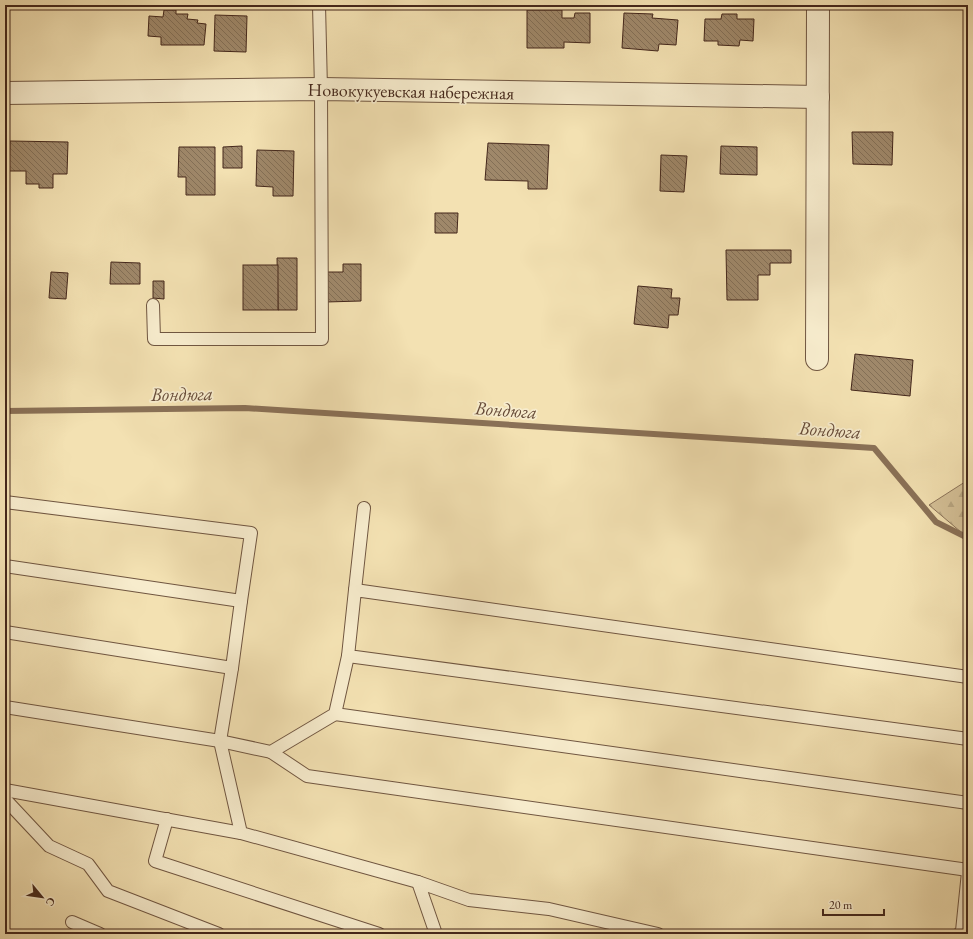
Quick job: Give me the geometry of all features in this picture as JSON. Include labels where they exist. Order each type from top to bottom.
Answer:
[{"type":"street","points":[[817,359],[818,5]]},
{"type":"street","name":"Новокукуевская набережная","points":[[5,93],[321,89],[818,97]]},
{"type":"lane","points":[[153,305],[154,339],[322,339],[321,89],[319,5]]},
{"type":"lane","points":[[5,502],[251,533],[220,741],[241,833]]},
{"type":"lane","points":[[335,714],[348,656],[364,508]]},
{"type":"lane","points":[[5,566],[241,601]]},
{"type":"lane","points":[[355,590],[968,676]]},
{"type":"lane","points":[[5,632],[232,668]]},
{"type":"lane","points":[[348,656],[968,739]]},
{"type":"lane","points":[[5,707],[220,741],[271,752],[307,776],[968,871],[963,932]]},
{"type":"lane","points":[[271,752],[335,714],[968,802]]},
{"type":"lane","points":[[5,790],[241,833],[418,882],[469,900],[549,909],[658,934]]},
{"type":"lane","points":[[5,799],[49,846],[88,864],[108,891],[219,934]]},
{"type":"lane","points":[[167,819],[155,861],[379,934]]},
{"type":"lane","points":[[418,882],[436,934]]},
{"type":"lane","points":[[72,922],[100,934]]},
{"type":"green space","points":[[968,480],[968,538],[929,505]]},
{"type":"building","points":[[858,5],[887,5],[886,9],[858,9]]},
{"type":"building","points":[[164,10],[176,10],[176,14],[188,14],[187,19],[198,20],[197,23],[206,24],[204,45],[161,45],[161,37],[148,36],[149,16],[163,17]]},
{"type":"building","points":[[527,10],[562,10],[562,18],[574,18],[575,13],[590,13],[590,43],[564,42],[564,48],[527,48]]},
{"type":"building","points":[[624,13],[653,14],[652,18],[678,20],[676,45],[659,44],[658,51],[622,48]]},
{"type":"building","points":[[722,14],[737,14],[737,19],[754,19],[753,41],[740,40],[739,46],[718,45],[718,41],[704,41],[705,19],[721,19]]},
{"type":"building","points":[[215,15],[247,16],[246,52],[214,51]]},
{"type":"building","points":[[852,132],[893,132],[892,165],[853,164]]},
{"type":"building","points":[[10,141],[68,142],[67,174],[53,174],[53,188],[39,188],[39,184],[26,184],[26,171],[9,171]]},
{"type":"building","points":[[488,143],[549,145],[547,189],[528,189],[528,181],[485,180]]},
{"type":"building","points":[[242,146],[242,168],[223,168],[223,147]]},
{"type":"building","points":[[721,146],[757,147],[757,175],[720,174]]},
{"type":"building","points":[[179,147],[215,147],[215,195],[186,195],[186,177],[178,177]]},
{"type":"building","points":[[257,150],[294,151],[293,196],[273,196],[273,187],[256,186]]},
{"type":"building","points":[[661,155],[687,156],[684,192],[660,191]]},
{"type":"building","points":[[435,213],[458,213],[457,233],[435,233]]},
{"type":"building","points":[[726,250],[791,250],[791,263],[770,263],[770,275],[758,275],[758,300],[727,300]]},
{"type":"building","points":[[277,258],[297,258],[297,310],[278,310]]},
{"type":"building","points":[[111,262],[140,263],[140,284],[110,284]]},
{"type":"building","points":[[343,264],[361,264],[361,301],[326,302],[326,272],[343,272]]},
{"type":"building","points":[[243,265],[278,265],[278,310],[243,310]]},
{"type":"building","points":[[51,272],[68,273],[66,299],[49,298]]},
{"type":"building","points":[[153,281],[164,281],[164,299],[153,298]]},
{"type":"building","points":[[638,286],[672,289],[671,298],[680,298],[678,315],[669,315],[668,328],[634,324]]},
{"type":"building","points":[[855,354],[913,360],[910,396],[851,390]]},
{"type":"waterway","name":"Вондюга","points":[[5,411],[245,408],[874,448],[936,522],[968,538]]}]
